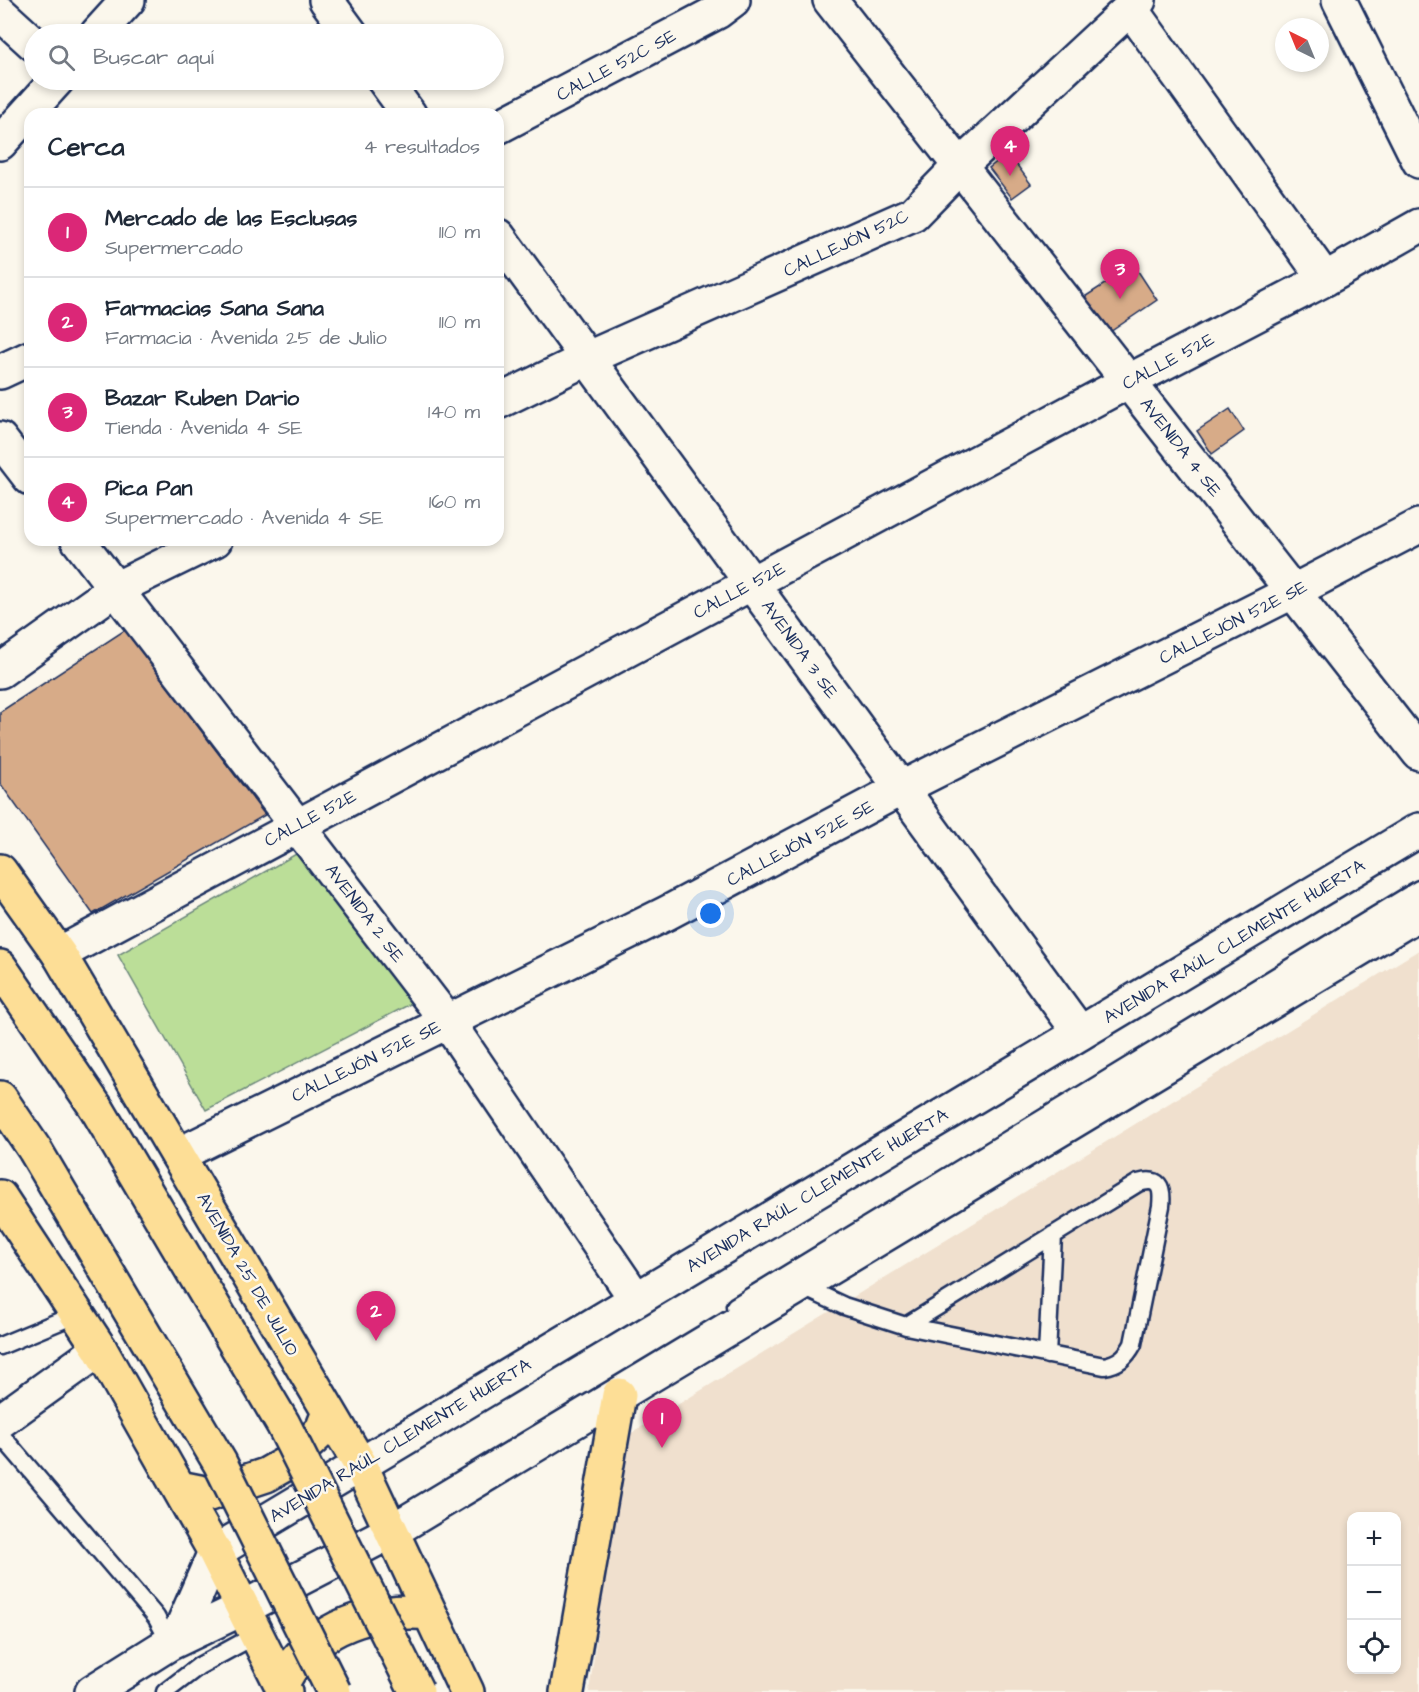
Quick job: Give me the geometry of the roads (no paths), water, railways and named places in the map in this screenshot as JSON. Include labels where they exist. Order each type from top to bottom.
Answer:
[{"type":"main road","name":"AVENIDA 25 DE JULIO","points":[[0,871],[59,954],[360,1464],[467,1692]]},
{"type":"main road","points":[[0,967],[97,1108],[283,1424],[417,1692]]},
{"type":"main road","points":[[0,1098],[35,1150],[220,1463],[334,1692]]},
{"type":"main road","points":[[3,1209],[100,1349],[215,1552],[283,1688]]},
{"type":"main road","points":[[567,1692],[619,1395]]},
{"type":"main road","points":[[179,1488],[209,1494],[266,1475],[287,1463],[322,1430],[329,1412]]},
{"type":"main road","points":[[283,1688],[296,1661],[326,1634],[358,1619],[408,1611],[430,1613]]},
{"type":"street","points":[[106,24],[128,0]]},
{"type":"street","points":[[326,0],[344,24]]},
{"type":"street","name":"CALLE 52C SE","points":[[504,124],[717,12],[733,0]]},
{"type":"street","name":"AVENIDA 4 SE","points":[[830,0],[1419,753]]},
{"type":"street","points":[[1339,0],[1419,161]]},
{"type":"street","points":[[1134,4],[1325,279]]},
{"type":"street","name":"CALLEJÓN 52C","points":[[504,399],[588,358],[913,214],[960,166],[1134,4]]},
{"type":"street","points":[[0,13],[24,35]]},
{"type":"street","points":[[32,108],[48,90]]},
{"type":"street","points":[[391,90],[405,108]]},
{"type":"street","points":[[0,143],[24,116]]},
{"type":"street","name":"CALLE 52E","points":[[59,954],[1129,381],[1325,279],[1419,226]]},
{"type":"street","name":"AVENIDA 3 SE","points":[[504,244],[1080,1033]]},
{"type":"street","points":[[0,372],[24,361]]},
{"type":"street","points":[[0,439],[24,470]]},
{"type":"street","name":"CALLEJÓN 52E SE","points":[[178,1155],[667,913],[902,788],[1419,526]]},
{"type":"street","name":"AVENIDA 2 SE","points":[[83,546],[447,1021],[636,1299]]},
{"type":"street","points":[[0,670],[115,589],[203,546]]},
{"type":"street","name":"AVENIDA RAÚL CLEMENTE HUERTA","points":[[215,1552],[1419,830]]},
{"type":"street","points":[[92,1692],[174,1641],[249,1622],[392,1531],[1419,913]]},
{"type":"street","points":[[0,1421],[100,1349]]},
{"type":"street","points":[[174,1641],[215,1552]]},
{"type":"lane","points":[[392,1531],[417,1499],[1419,889]]},
{"type":"lane","points":[[801,1286],[844,1306],[906,1326],[1104,1366],[1113,1365],[1128,1353],[1133,1344],[1161,1206],[1160,1187],[1148,1180],[1137,1183],[906,1326]]},
{"type":"lane","points":[[1047,1355],[1053,1235]]},
{"type":"lane","points":[[0,1346],[77,1314]]},
{"type":"lane","points":[[0,1434],[174,1641]]},
{"type":"lane","points":[[165,1692],[249,1622]]},
{"type":"place","name":"Pica Pan","points":[[1010,176]]},
{"type":"place","name":"Bazar Ruben Dario","points":[[1120,299]]},
{"type":"place","name":"Farmacias Sana Sana","points":[[376,1341]]},
{"type":"place","name":"Mercado de las Esclusas","points":[[662,1448]]}]
